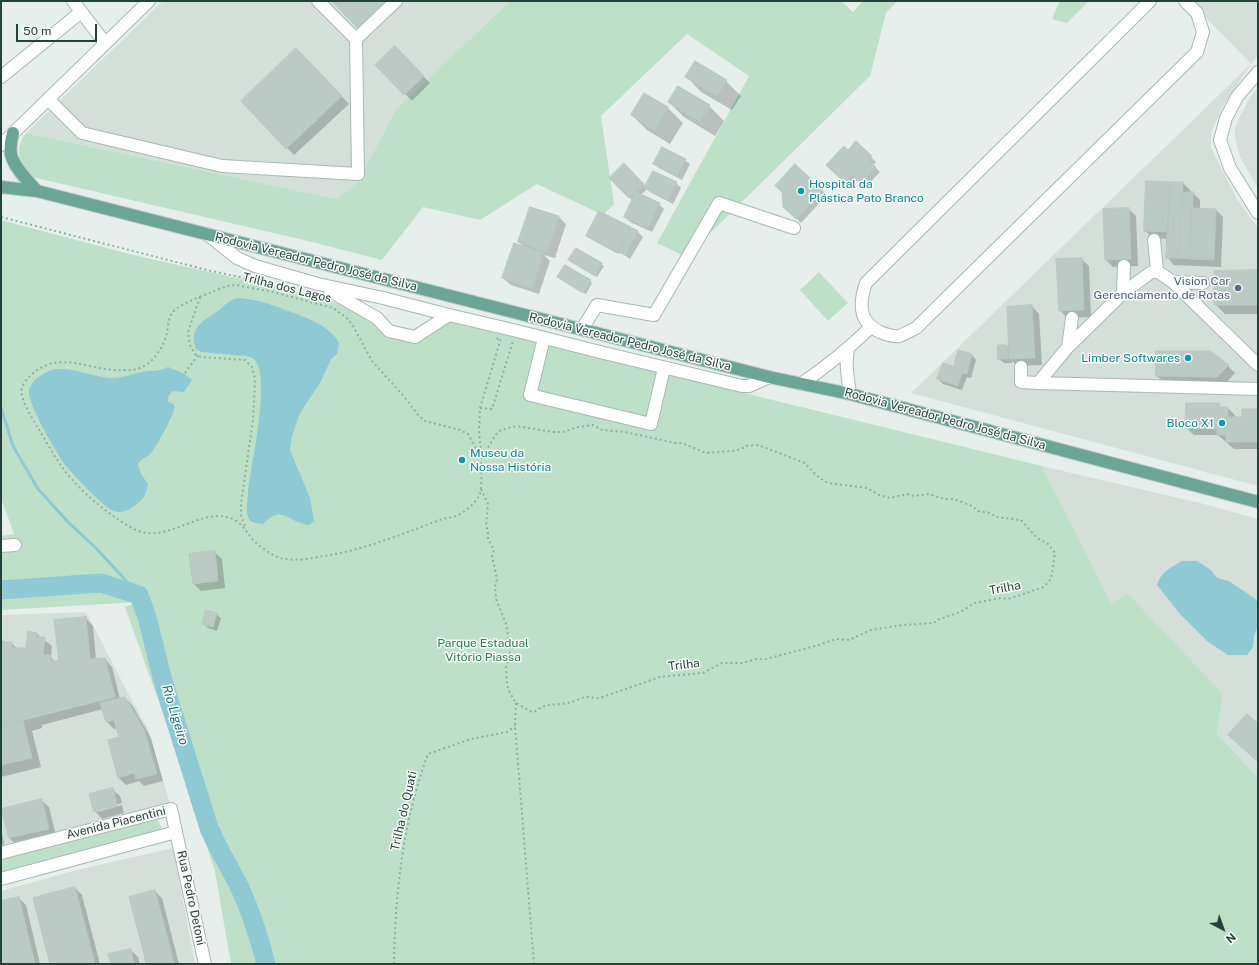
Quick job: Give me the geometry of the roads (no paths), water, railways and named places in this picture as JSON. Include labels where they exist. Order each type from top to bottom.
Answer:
[{"type":"main road","points":[[13,134],[11,146],[12,158],[36,191]]},
{"type":"main road","name":"Rodovia Vereador Pedro José da Silva","points":[[1,187],[36,191],[769,377],[850,394],[1258,502]]},
{"type":"street","points":[[73,1],[105,43]]},
{"type":"street","points":[[1,145],[105,43],[136,5],[149,1]]},
{"type":"street","points":[[48,99],[82,133],[222,166],[358,174],[356,40],[318,1]]},
{"type":"street","points":[[356,40],[396,1]]},
{"type":"street","points":[[1150,1],[866,283],[861,297],[862,314],[870,328],[884,334],[899,336],[916,328],[1197,52],[1203,32],[1197,13],[1185,1]]},
{"type":"street","points":[[1,77],[81,12]]},
{"type":"street","points":[[1258,72],[1237,97],[1226,118],[1220,140],[1230,168],[1258,213]]},
{"type":"street","points":[[582,329],[597,305],[654,315],[719,203],[794,228]]},
{"type":"street","points":[[207,234],[236,258],[256,266],[318,284],[383,298],[449,315],[500,332],[517,330],[664,368],[742,386],[749,386],[769,377]]},
{"type":"street","points":[[1154,240],[1157,271],[1173,282],[1258,365]]},
{"type":"street","points":[[1123,293],[1124,266]]},
{"type":"street","points":[[1038,383],[1068,347],[1123,293],[1150,273],[1157,271]]},
{"type":"street","points":[[1173,282],[1203,283]]},
{"type":"street","points":[[318,284],[377,318],[389,331],[395,333],[415,337],[449,315]]},
{"type":"street","points":[[1068,347],[1072,318]]},
{"type":"street","points":[[801,384],[848,349],[870,328]]},
{"type":"street","points":[[544,338],[530,395],[651,424],[664,368]]},
{"type":"street","points":[[848,349],[846,370],[850,394]]},
{"type":"street","points":[[1021,367],[1021,382],[1258,389]]},
{"type":"street","points":[[1,546],[15,545]]},
{"type":"street","name":"Avenida Piacentini","points":[[1,853],[171,809],[176,832],[1,879]]},
{"type":"street","name":"Rua Pedro Detoni","points":[[176,832],[205,964]]},
{"type":"water","points":[[237,298],[265,303],[318,323],[330,332],[339,343],[337,354],[331,359],[320,383],[300,413],[292,436],[290,450],[310,498],[314,521],[309,525],[302,524],[281,515],[276,515],[270,518],[263,524],[255,523],[249,519],[248,516],[248,492],[256,444],[260,405],[260,372],[256,362],[252,358],[246,356],[201,352],[196,349],[194,341],[196,330],[203,321],[227,303]]},
{"type":"water","points":[[168,367],[185,374],[192,380],[184,392],[172,391],[168,397],[168,402],[173,404],[175,407],[171,418],[152,452],[138,464],[141,474],[148,484],[144,497],[137,504],[127,510],[122,512],[114,511],[102,503],[86,488],[61,459],[36,414],[29,396],[29,390],[33,382],[38,377],[48,371],[56,369],[74,370],[100,377],[113,378],[145,371],[162,370]]},
{"type":"water","points":[[1182,561],[1197,561],[1211,570],[1217,578],[1229,581],[1258,602],[1258,625],[1254,636],[1253,647],[1247,655],[1228,655],[1207,641],[1180,614],[1157,585],[1161,577],[1170,568]]},
{"type":"waterway","points":[[1,408],[13,446],[38,489],[69,523],[97,549],[139,595]]},
{"type":"waterway","name":"Rio Ligeiro","points":[[1,590],[101,583],[139,595],[147,617],[163,681],[209,828],[240,888],[255,926],[266,964]]},
{"type":"place","name":"Hospital da Plástica Pato Branco","points":[[801,191]]},
{"type":"place","name":"Vision Car Gerenciamento de Rotas","points":[[1238,288]]},
{"type":"place","name":"Limber Softwares","points":[[1188,358]]},
{"type":"place","name":"Bloco X1","points":[[1222,423]]},
{"type":"place","name":"Museu da Nossa História","points":[[462,460]]},
{"type":"park label","name":"Parque Estadual Vitório Piassa","points":[[483,650]]}]
